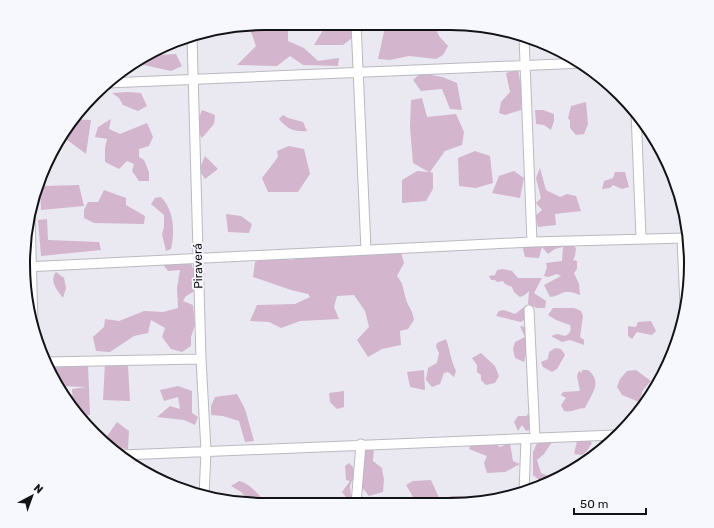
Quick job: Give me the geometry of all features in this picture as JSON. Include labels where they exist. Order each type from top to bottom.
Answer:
[{"type":"street","points":[[356,30],[366,250]]},
{"type":"street","name":"Piraverá","points":[[192,41],[201,358],[206,451],[204,490]]},
{"type":"street","points":[[524,42],[532,242]]},
{"type":"street","points":[[117,82],[194,78],[572,64]]},
{"type":"street","points":[[636,123],[641,238]]},
{"type":"street","points":[[30,267],[532,242],[682,238]]},
{"type":"street","points":[[525,486],[530,438],[529,310]]},
{"type":"street","points":[[52,362],[201,358]]},
{"type":"street","points":[[128,455],[361,444],[609,435]]},
{"type":"street","points":[[356,498],[361,444]]},
{"type":"shaded area","points":[[264,30],[288,30],[288,41],[304,48],[318,61],[339,58],[338,66],[303,65],[290,56],[277,66],[237,65],[256,46],[251,32]]},
{"type":"shaded area","points":[[323,30],[355,30],[356,35],[343,45],[314,45]]},
{"type":"shaded area","points":[[384,30],[437,30],[439,36],[448,46],[443,55],[436,59],[409,56],[390,60],[378,59]]},
{"type":"shaded area","points":[[160,54],[176,54],[182,66],[171,71],[144,65],[139,66]]},
{"type":"shaded area","points":[[518,69],[522,92],[521,110],[505,115],[499,113],[501,102],[510,92],[506,73]]},
{"type":"shaded area","points":[[421,73],[442,77],[457,83],[462,110],[450,109],[442,89],[421,91],[413,80]]},
{"type":"shaded area","points":[[112,93],[141,93],[147,106],[138,111],[123,105],[119,98]]},
{"type":"shaded area","points":[[422,98],[427,117],[456,114],[464,132],[462,145],[445,151],[430,172],[433,173],[433,189],[426,201],[402,203],[402,180],[417,171],[429,172],[413,163],[410,127],[411,100]]},
{"type":"shaded area","points":[[586,102],[588,124],[584,134],[576,135],[570,128],[570,121],[568,118],[571,106]]},
{"type":"shaded area","points":[[202,110],[215,115],[214,124],[202,138],[195,128]]},
{"type":"shaded area","points":[[535,110],[543,110],[554,114],[554,121],[551,130],[544,125],[536,124]]},
{"type":"shaded area","points":[[283,115],[303,122],[307,131],[298,131],[285,125],[279,119]]},
{"type":"shaded area","points":[[80,119],[91,120],[86,154],[66,139]]},
{"type":"shaded area","points":[[111,119],[109,129],[120,134],[147,123],[153,137],[149,146],[139,149],[139,157],[144,160],[149,172],[149,181],[139,181],[132,171],[134,164],[127,161],[119,169],[105,162],[105,148],[107,139],[95,137],[98,127]]},
{"type":"shaded area","points":[[289,146],[304,149],[310,174],[298,192],[268,192],[262,178],[278,157],[277,151]]},
{"type":"shaded area","points":[[475,151],[490,156],[493,183],[476,188],[459,186],[458,158]]},
{"type":"shaded area","points":[[205,156],[218,169],[205,179],[199,170]]},
{"type":"shaded area","points":[[540,168],[546,190],[560,197],[567,194],[576,196],[581,211],[555,214],[556,225],[538,227],[535,216],[542,210],[536,203],[541,198],[536,178]]},
{"type":"shaded area","points":[[514,171],[524,178],[520,198],[492,193],[499,176]]},
{"type":"shaded area","points":[[615,172],[625,172],[629,187],[622,189],[613,185],[610,188],[602,189],[604,181],[613,178]]},
{"type":"shaded area","points":[[79,185],[84,206],[41,210],[40,195],[43,186]]},
{"type":"shaded area","points":[[104,190],[126,198],[126,205],[145,216],[144,224],[94,223],[84,218],[84,210],[88,202],[98,202]]},
{"type":"shaded area","points":[[161,197],[169,208],[173,228],[171,249],[166,251],[162,234],[164,227],[164,215],[151,204],[155,198]]},
{"type":"shaded area","points":[[226,214],[241,216],[252,224],[249,233],[228,232]]},
{"type":"shaded area","points":[[47,219],[48,240],[99,242],[101,250],[41,256],[38,220]]},
{"type":"shaded area","points":[[569,242],[576,248],[573,260],[577,261],[577,269],[574,273],[579,284],[580,295],[566,292],[550,297],[544,285],[561,276],[557,274],[548,277],[544,276],[547,267],[546,263],[562,261],[563,247],[555,249],[548,254],[542,247],[539,258],[525,257],[523,249],[525,244]]},
{"type":"shaded area","points":[[400,249],[404,263],[397,276],[402,284],[414,320],[408,329],[400,331],[401,345],[382,349],[368,357],[357,340],[369,327],[365,311],[354,295],[337,296],[334,307],[339,319],[300,321],[281,328],[269,322],[250,321],[257,305],[295,304],[310,297],[308,294],[253,277],[255,262],[276,255],[290,260],[335,253]]},
{"type":"shaded area","points":[[191,262],[195,277],[195,291],[186,296],[183,301],[193,305],[195,325],[191,337],[191,346],[182,352],[171,349],[162,337],[165,328],[151,320],[148,333],[134,336],[110,352],[96,351],[93,337],[104,327],[105,319],[119,321],[144,311],[163,312],[178,308],[177,288],[180,270],[168,271],[162,263]]},
{"type":"shaded area","points":[[503,269],[512,271],[518,278],[542,278],[534,293],[546,301],[545,308],[537,308],[528,304],[529,291],[520,297],[514,292],[512,287],[505,284],[503,281],[497,282],[495,280],[491,280],[489,276],[495,275],[497,270]]},
{"type":"shaded area","points":[[56,272],[64,278],[66,288],[63,298],[56,289],[53,279]]},
{"type":"shaded area","points":[[524,307],[525,319],[521,322],[496,316],[499,311],[504,310],[515,314]]},
{"type":"shaded area","points":[[553,308],[574,308],[581,311],[583,316],[580,337],[584,340],[584,345],[570,340],[562,342],[551,336],[557,334],[565,336],[571,330],[570,325],[556,320],[548,315]]},
{"type":"shaded area","points":[[651,321],[656,331],[652,335],[637,332],[632,339],[628,336],[628,326],[636,327],[638,322]]},
{"type":"shaded area","points":[[520,326],[527,327],[528,347],[524,362],[515,358],[513,349],[515,342],[525,337]]},
{"type":"shaded area","points":[[446,339],[456,371],[454,377],[448,372],[444,373],[440,384],[432,387],[426,380],[428,368],[437,363],[439,353],[436,347],[437,343]]},
{"type":"shaded area","points":[[555,348],[561,349],[565,355],[557,369],[552,372],[543,367],[541,362],[548,359],[549,352]]},
{"type":"shaded area","points":[[481,353],[495,366],[499,376],[495,383],[486,385],[481,380],[481,375],[477,372],[477,365],[472,358]]},
{"type":"shaded area","points":[[105,363],[128,366],[130,401],[103,400]]},
{"type":"shaded area","points":[[88,365],[90,415],[86,415],[72,399],[72,389],[86,387],[64,386],[54,368]]},
{"type":"shaded area","points":[[424,370],[425,390],[410,387],[407,372]]},
{"type":"shaded area","points":[[582,370],[588,370],[595,379],[595,388],[593,393],[585,408],[564,411],[561,405],[566,398],[561,395],[563,392],[580,391],[577,376],[579,371],[582,373]]},
{"type":"shaded area","points":[[636,370],[651,381],[643,390],[639,402],[622,395],[617,387],[620,379],[627,371]]},
{"type":"shaded area","points":[[178,386],[192,391],[192,413],[198,417],[195,425],[184,420],[157,417],[170,406],[180,409],[178,397],[164,401],[160,390]]},
{"type":"shaded area","points":[[344,391],[344,407],[337,409],[330,402],[329,393]]},
{"type":"shaded area","points":[[237,394],[245,409],[254,441],[245,442],[239,421],[223,416],[211,415],[211,406],[215,397]]},
{"type":"shaded area","points":[[527,414],[533,416],[531,429],[526,431],[522,425],[518,431],[514,422],[518,416],[527,416]]},
{"type":"shaded area","points":[[117,422],[129,431],[128,449],[120,448],[107,437]]},
{"type":"shaded area","points":[[586,438],[592,443],[587,451],[582,455],[574,454],[577,441]]},
{"type":"shaded area","points":[[538,441],[552,442],[544,454],[537,460],[541,473],[549,476],[539,480],[533,475],[533,452]]},
{"type":"shaded area","points":[[471,443],[494,443],[500,447],[510,443],[513,461],[520,464],[505,472],[487,473],[484,463],[487,456],[469,449]]},
{"type":"shaded area","points":[[374,448],[373,461],[382,468],[384,480],[383,492],[369,496],[361,486],[363,451]]},
{"type":"shaded area","points":[[349,463],[353,467],[354,476],[350,486],[351,498],[346,498],[342,492],[350,481],[346,480],[345,466]]},
{"type":"shaded area","points":[[431,480],[439,498],[414,498],[406,485],[413,481]]},
{"type":"shaded area","points":[[239,481],[248,485],[262,498],[246,497],[231,486]]},
{"type":"shaded area","points":[[451,496],[467,497],[446,498]]}]
